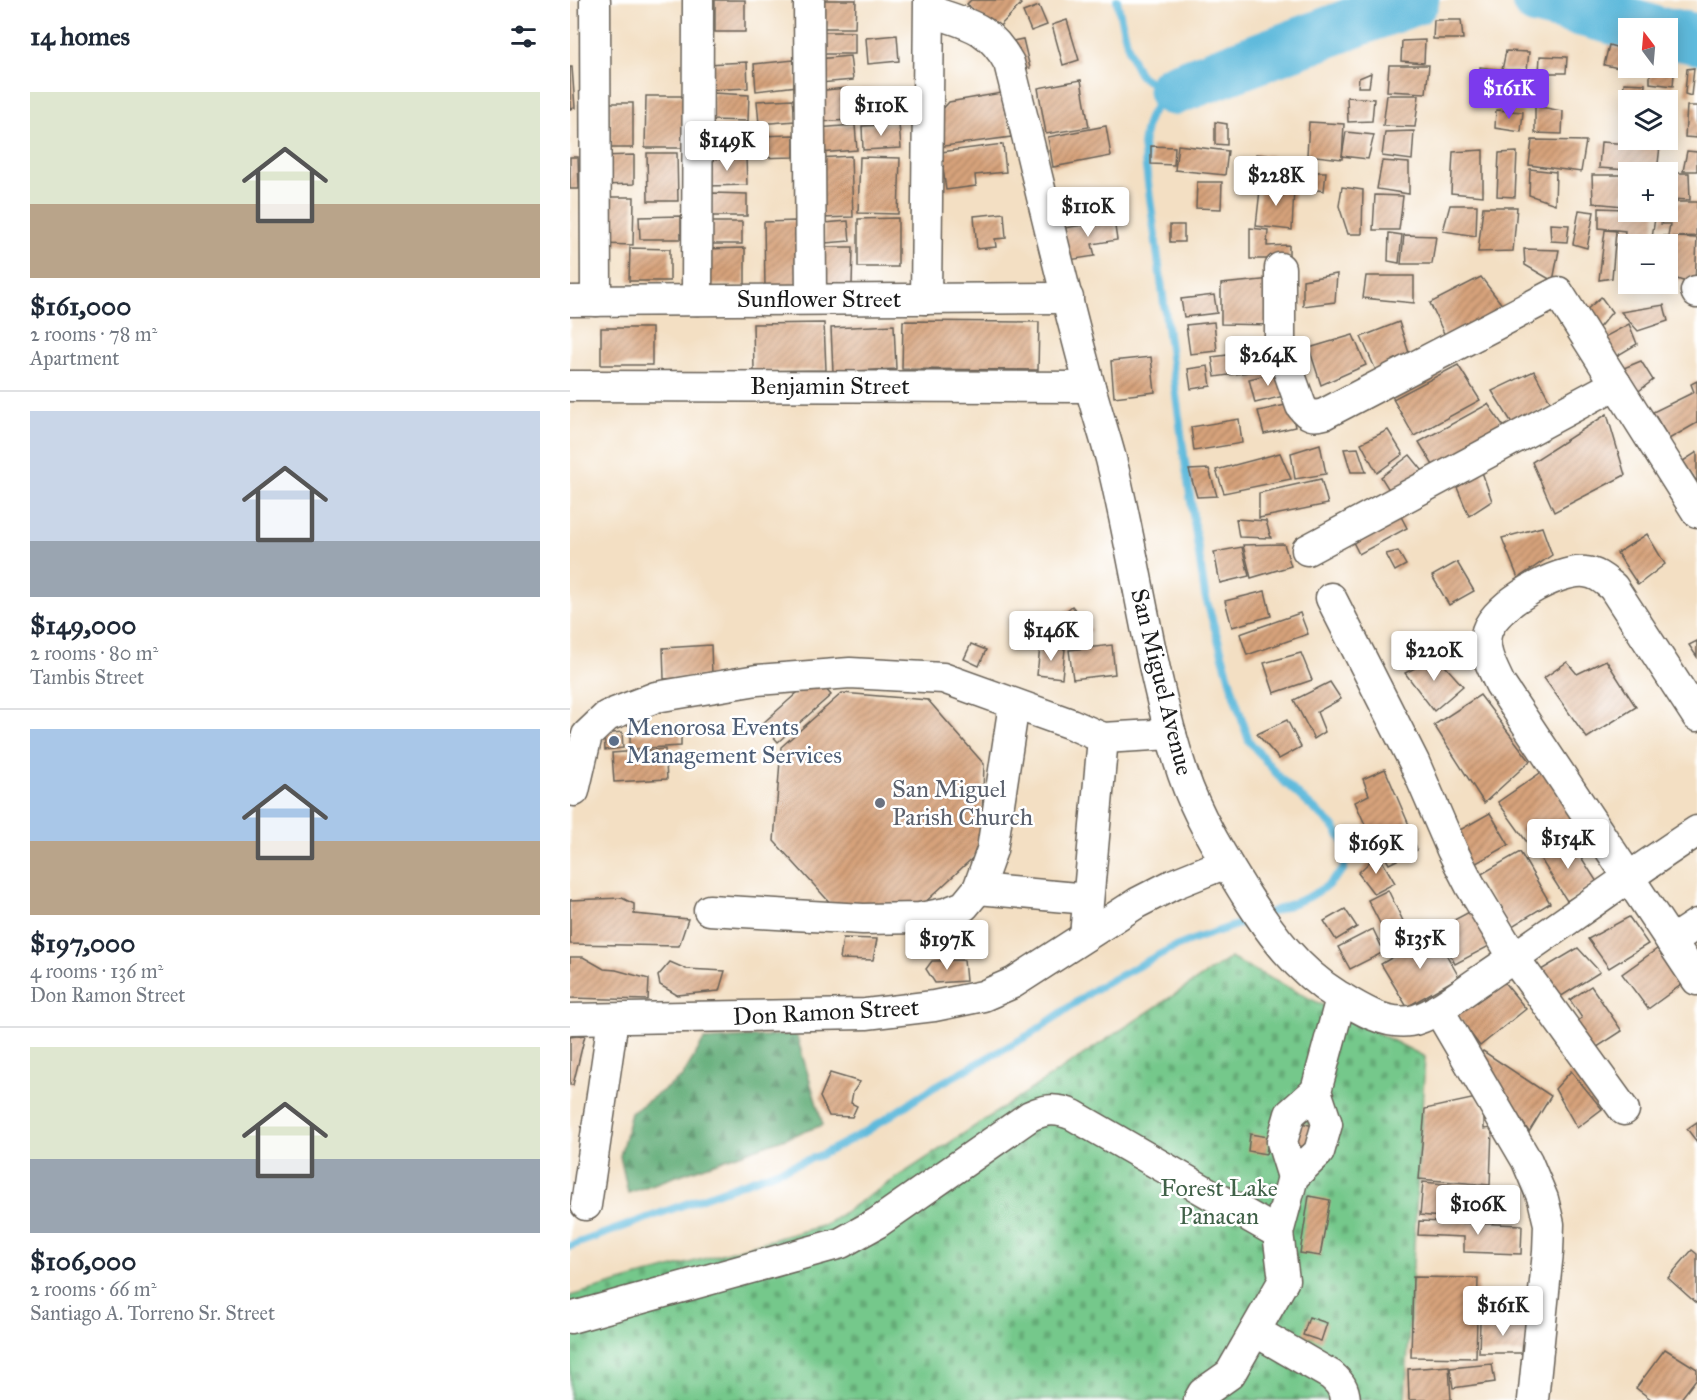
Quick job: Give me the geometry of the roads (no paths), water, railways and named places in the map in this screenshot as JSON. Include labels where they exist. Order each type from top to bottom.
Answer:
[{"type":"street","points":[[583,301],[595,0]]},
{"type":"street","points":[[697,300],[698,0]]},
{"type":"street","points":[[809,0],[811,299]]},
{"type":"street","points":[[926,299],[930,6]]},
{"type":"street","name":"San Miguel Avenue","points":[[930,6],[990,36],[1000,47],[1009,63],[1090,387],[1105,435],[1126,521],[1171,734],[1184,776],[1212,840],[1226,863],[1273,935],[1308,974],[1341,998],[1375,1016],[1392,1021],[1409,1021],[1423,1017],[1514,958],[1628,876],[1697,831]]},
{"type":"street","points":[[1280,268],[1280,347],[1301,406],[1306,414],[1314,417],[1324,414],[1558,292],[1697,512]]},
{"type":"street","name":"Sunflower Street","points":[[583,301],[1068,298]]},
{"type":"street","points":[[1307,550],[1616,384]]},
{"type":"street","name":"Benjamin Street","points":[[570,386],[1090,387]]},
{"type":"street","points":[[1697,716],[1613,587],[1601,576],[1586,572],[1568,572],[1544,582],[1513,602],[1496,617],[1486,632],[1488,654],[1500,684],[1697,980]]},
{"type":"street","points":[[1331,598],[1414,762],[1466,876],[1514,958],[1624,1110]]},
{"type":"street","points":[[574,791],[586,735],[607,716],[656,697],[757,680],[850,673],[943,678],[1071,724],[1103,738],[1171,734]]},
{"type":"street","points":[[710,910],[863,919],[920,918],[946,913],[964,906],[978,889],[992,850],[1014,704]]},
{"type":"street","points":[[1085,936],[1103,738]]},
{"type":"street","name":"Don Ramon Street","points":[[570,1019],[855,1014],[934,1006],[983,996],[1013,983],[1156,893],[1226,863]]},
{"type":"street","points":[[978,889],[1088,899]]},
{"type":"street","points":[[1671,941],[1697,924]]},
{"type":"street","points":[[1199,1400],[1203,1393],[1230,1387],[1255,1331],[1284,1280],[1278,1233],[1293,1177],[1319,1152],[1327,1124],[1316,1091],[1341,998]]},
{"type":"street","points":[[1438,1009],[1527,1161],[1543,1199],[1549,1224],[1533,1400]]},
{"type":"street","points":[[586,1204],[613,1019]]},
{"type":"street","points":[[570,1318],[841,1243],[876,1223],[1029,1116],[1050,1109],[1073,1114],[1278,1233]]},
{"type":"street","points":[[1255,1331],[1331,1375],[1340,1382],[1345,1400]]},
{"type":"waterway","points":[[1117,0],[1127,41],[1138,71],[1149,81],[1173,90],[1151,114],[1146,126],[1143,145],[1205,595],[1249,741],[1281,779],[1333,826],[1348,854],[1343,870],[1327,886],[1309,897],[1266,914]]},
{"type":"waterway","points":[[1173,90],[1414,0]]},
{"type":"waterway","points":[[1537,0],[1618,20]]},
{"type":"waterway","points":[[1678,35],[1697,39]]},
{"type":"waterway","points":[[570,1246],[821,1155],[867,1131],[934,1087],[1031,1034],[1095,989],[1170,949],[1254,919]]},
{"type":"place","name":"Menorosa Events Management Services","points":[[614,741]]},
{"type":"place","name":"San Miguel Parish Church","points":[[880,803]]},
{"type":"park label","name":"Forest Lake Panacan","points":[[1219,1202]]}]
